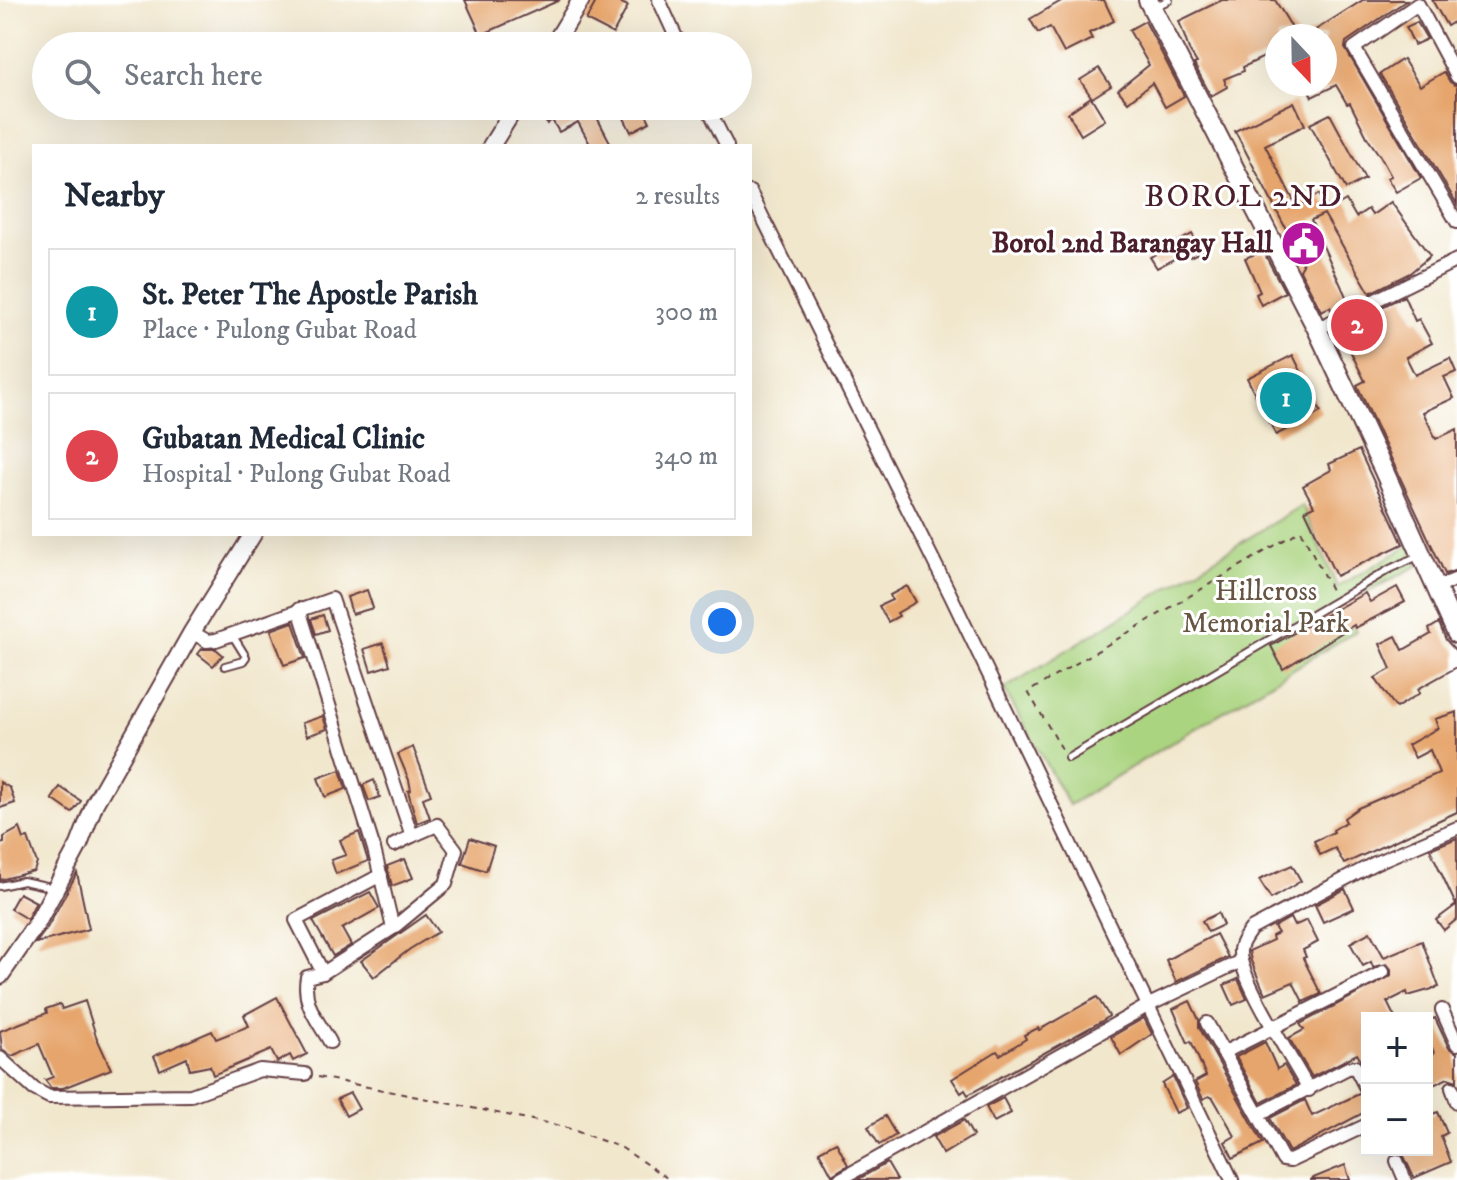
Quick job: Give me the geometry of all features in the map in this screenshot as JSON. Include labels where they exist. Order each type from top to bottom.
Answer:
[{"type":"main road","points":[[1156,3],[1317,329],[1457,634]]},
{"type":"street","points":[[562,32],[581,0]]},
{"type":"street","points":[[659,0],[674,32]]},
{"type":"street","points":[[1457,77],[1418,4],[1354,48],[1457,222]]},
{"type":"street","points":[[492,144],[507,120]]},
{"type":"street","points":[[714,120],[726,144]]},
{"type":"street","points":[[752,196],[951,596],[1232,1180]]},
{"type":"street","points":[[1317,329],[1455,265]]},
{"type":"street","points":[[0,976],[37,923],[79,845],[95,803],[192,632],[252,536]]},
{"type":"street","points":[[1437,587],[1457,579]]},
{"type":"street","points":[[192,632],[207,641],[233,636],[332,599],[412,836]]},
{"type":"street","points":[[299,609],[381,875],[393,928]]},
{"type":"street","points":[[330,1042],[306,1001],[304,991],[307,977],[323,973],[393,928],[446,884],[456,850],[437,825],[394,845]]},
{"type":"street","points":[[1309,1090],[1254,995],[1239,948],[1251,929],[1375,863],[1457,828]]},
{"type":"street","points":[[323,973],[296,920],[381,875]]},
{"type":"street","points":[[839,1180],[1149,1005],[1241,961]]},
{"type":"street","points":[[1223,1053],[1383,972]]},
{"type":"street","points":[[1442,1010],[1457,1044]]},
{"type":"street","points":[[1207,1023],[1283,1160],[1290,1161],[1361,1128]]},
{"type":"street","points":[[0,1058],[34,1089],[49,1097],[191,1095],[260,1070],[305,1074]]},
{"type":"street","points":[[1259,1114],[1348,1068],[1355,1067],[1364,1084]]},
{"type":"street","points":[[1452,1088],[1457,1102]]},
{"type":"street","points":[[1397,1161],[1405,1180]]},
{"type":"lane","points":[[1068,758],[1336,600],[1422,554]]},
{"type":"lane","points":[[225,666],[243,661],[246,657],[233,636]]},
{"type":"lane","points":[[0,886],[23,881],[55,888]]},
{"type":"path","points":[[1068,758],[1028,692],[1205,585],[1301,530],[1336,600]]},
{"type":"path","points":[[305,1074],[562,1126],[622,1148],[670,1180]]},
{"type":"green space","name":"Hillcross Memorial Park","points":[[1302,505],[1337,587],[1410,545],[1419,565],[1341,605],[1356,631],[1069,805],[1004,689]]},
{"type":"building","points":[[465,0],[560,0],[488,32],[480,32]]},
{"type":"building","points":[[597,0],[615,0],[628,6],[614,32],[586,20]]},
{"type":"building","points":[[1063,0],[1104,0],[1114,21],[1089,33],[1092,39],[1064,53],[1050,27],[1038,33],[1030,19]]},
{"type":"building","points":[[1222,0],[1275,0],[1290,24],[1265,24],[1265,56],[1243,67],[1244,71],[1224,79],[1227,87],[1211,96],[1194,64],[1197,63],[1179,21]]},
{"type":"building","points":[[1363,0],[1407,0],[1346,42],[1345,48],[1421,178],[1396,192],[1387,178],[1391,176],[1380,156],[1350,103],[1347,104],[1337,87],[1337,24],[1325,24]]},
{"type":"building","points":[[1432,0],[1457,0],[1457,20],[1447,26]]},
{"type":"building","points":[[1145,21],[1184,96],[1165,107],[1152,83],[1128,102],[1118,90],[1149,65],[1129,30]]},
{"type":"building","points":[[1417,22],[1427,39],[1414,45],[1406,27]]},
{"type":"building","points":[[1403,59],[1420,86],[1444,72],[1450,82],[1457,86],[1457,204],[1380,74]]},
{"type":"building","points":[[1099,68],[1111,86],[1092,98],[1080,80]]},
{"type":"building","points":[[1091,97],[1105,120],[1081,135],[1068,113]]},
{"type":"building","points":[[1294,102],[1305,125],[1265,145],[1297,207],[1319,194],[1329,210],[1346,200],[1356,217],[1368,209],[1372,215],[1391,202],[1430,256],[1410,273],[1370,293],[1324,214],[1311,220],[1349,303],[1332,312],[1330,307],[1321,311],[1300,270],[1303,265],[1286,229],[1235,131]]},
{"type":"building","points":[[1330,114],[1365,179],[1346,189],[1310,124]]},
{"type":"building","points":[[552,120],[598,120],[611,144],[590,144],[578,122],[559,132]]},
{"type":"building","points":[[625,120],[649,120],[650,122],[631,132]]},
{"type":"building","points":[[1192,234],[1202,251],[1190,257],[1187,252],[1157,268],[1150,257]]},
{"type":"building","points":[[1263,251],[1285,292],[1261,305],[1256,294],[1260,292],[1245,258]]},
{"type":"building","points":[[1404,296],[1415,321],[1419,319],[1432,343],[1406,357],[1415,375],[1450,358],[1456,372],[1444,377],[1454,398],[1423,412],[1436,439],[1457,429],[1457,570],[1445,574],[1357,385],[1365,381],[1339,328]]},
{"type":"building","points":[[1293,355],[1321,412],[1276,435],[1247,378]]},
{"type":"building","points":[[1359,450],[1403,544],[1336,576],[1305,510],[1314,506],[1303,486],[1331,470],[1329,464]]},
{"type":"building","points":[[907,586],[916,602],[888,622],[879,606],[892,600],[890,595]]},
{"type":"building","points":[[1397,587],[1405,602],[1355,628],[1354,625],[1283,669],[1271,646],[1365,593],[1370,602]]},
{"type":"building","points":[[367,590],[373,608],[352,614],[347,597]]},
{"type":"building","points":[[323,615],[328,630],[316,634],[311,619]]},
{"type":"building","points":[[293,622],[305,658],[284,665],[271,630]]},
{"type":"building","points":[[1439,623],[1446,640],[1457,652],[1457,667],[1418,689],[1420,693],[1396,708],[1375,678],[1391,669],[1380,644],[1396,636],[1403,650],[1431,634],[1429,629]]},
{"type":"building","points":[[383,643],[390,665],[371,671],[364,649]]},
{"type":"building","points":[[202,649],[216,649],[223,655],[213,666],[198,654]]},
{"type":"building","points":[[1457,712],[1457,812],[1344,864],[1335,848],[1320,855],[1314,841],[1334,832],[1346,822],[1344,818],[1358,808],[1439,773],[1430,750],[1415,758],[1408,745],[1438,728],[1435,719]]},
{"type":"building","points":[[323,716],[327,729],[307,736],[302,723]]},
{"type":"building","points":[[413,747],[431,795],[423,798],[430,818],[417,823],[408,791],[411,790],[409,780],[398,754]]},
{"type":"building","points":[[340,770],[346,789],[325,797],[318,778]]},
{"type":"building","points":[[374,780],[380,797],[369,801],[363,785]]},
{"type":"building","points":[[0,782],[10,788],[15,803],[0,808]]},
{"type":"building","points":[[60,787],[81,801],[72,813],[52,799]]},
{"type":"building","points":[[20,828],[24,839],[28,838],[37,863],[34,871],[0,880],[0,844],[4,843],[4,837]]},
{"type":"building","points":[[359,832],[368,861],[336,874],[331,860],[346,855],[340,840]]},
{"type":"building","points":[[470,838],[494,846],[486,871],[462,863]]},
{"type":"building","points":[[1457,838],[1457,919],[1444,930],[1436,920],[1456,905],[1430,849]]},
{"type":"building","points":[[405,859],[413,878],[392,886],[387,866]]},
{"type":"building","points":[[1292,865],[1301,881],[1271,899],[1259,880]]},
{"type":"building","points":[[77,873],[89,929],[36,943],[47,928]]},
{"type":"building","points":[[1345,889],[1354,908],[1323,922],[1315,905]]},
{"type":"building","points":[[370,892],[379,908],[342,929],[351,945],[333,956],[313,921]]},
{"type":"building","points":[[19,893],[36,902],[27,919],[10,909]]},
{"type":"building","points":[[1218,913],[1223,925],[1208,932],[1202,921]]},
{"type":"building","points":[[426,915],[438,932],[374,977],[361,961]]},
{"type":"building","points":[[1290,918],[1294,926],[1307,920],[1318,942],[1303,950],[1306,957],[1303,958],[1321,994],[1303,1002],[1293,982],[1265,994],[1249,951],[1273,940],[1272,936],[1278,933],[1274,927]]},
{"type":"building","points":[[1370,932],[1384,957],[1422,941],[1439,987],[1408,996],[1407,992],[1387,1002],[1392,1012],[1361,1012],[1361,1061],[1357,1054],[1312,1077],[1289,1038],[1304,1030],[1300,1024],[1391,976],[1387,964],[1373,967],[1371,962],[1363,966],[1350,943]]},
{"type":"building","points":[[1216,934],[1228,957],[1176,982],[1166,960]]},
{"type":"building","points":[[1238,979],[1247,999],[1233,1005],[1224,985]]},
{"type":"building","points":[[277,997],[307,1054],[293,1061],[290,1055],[277,1062],[271,1050],[213,1075],[210,1066],[190,1070],[187,1058],[160,1070],[154,1056],[212,1031],[216,1039],[249,1026],[244,1015]]},
{"type":"building","points":[[1097,997],[1109,1016],[1104,1020],[968,1095],[965,1090],[961,1093],[952,1079],[997,1051],[1000,1055],[1026,1039],[1024,1035],[1039,1030]]},
{"type":"building","points":[[85,1001],[111,1069],[63,1088],[51,1088],[45,1080],[53,1077],[39,1044],[12,1056],[2,1049],[0,1031],[47,1013],[46,1009],[60,1004],[62,1009]]},
{"type":"building","points":[[1190,1001],[1199,1027],[1263,1143],[1233,1158],[1225,1142],[1235,1136],[1213,1098],[1203,1099],[1195,1082],[1206,1076],[1173,1009]]},
{"type":"building","points":[[1144,1018],[1152,1034],[1121,1055],[1111,1037]]},
{"type":"building","points":[[1433,1019],[1449,1048],[1457,1053],[1457,1081],[1448,1078],[1433,1085]]},
{"type":"building","points":[[1265,1042],[1277,1069],[1284,1065],[1296,1085],[1261,1103],[1236,1057]]},
{"type":"building","points":[[1173,1077],[1187,1108],[1176,1113],[1162,1084]]},
{"type":"building","points":[[350,1093],[359,1109],[346,1116],[337,1099]]},
{"type":"building","points":[[1361,1095],[1361,1114],[1289,1152],[1270,1118],[1305,1100],[1312,1116]]},
{"type":"building","points":[[1003,1098],[1011,1113],[994,1122],[986,1107]]},
{"type":"building","points":[[1438,1112],[1447,1133],[1441,1136],[1451,1162],[1414,1178],[1404,1156],[1433,1156],[1433,1114]]},
{"type":"building","points":[[885,1116],[896,1135],[879,1145],[868,1127]]},
{"type":"building","points":[[964,1120],[973,1136],[943,1154],[933,1137]]},
{"type":"building","points":[[836,1142],[848,1165],[832,1175],[819,1151]]},
{"type":"building","points":[[887,1163],[897,1180],[857,1180]]},
{"type":"building","points":[[1345,1165],[1350,1180],[1311,1180],[1311,1179]]},
{"type":"place","name":"Borol 2nd Barangay Hall","points":[[1304,243]]},
{"type":"place","name":"Gubatan Medical Clinic","points":[[1357,325]]},
{"type":"place","name":"St. Peter The Apostle Parish","points":[[1286,398]]},
{"type":"district","name":"BOROL 2ND","points":[[1244,197]]}]
